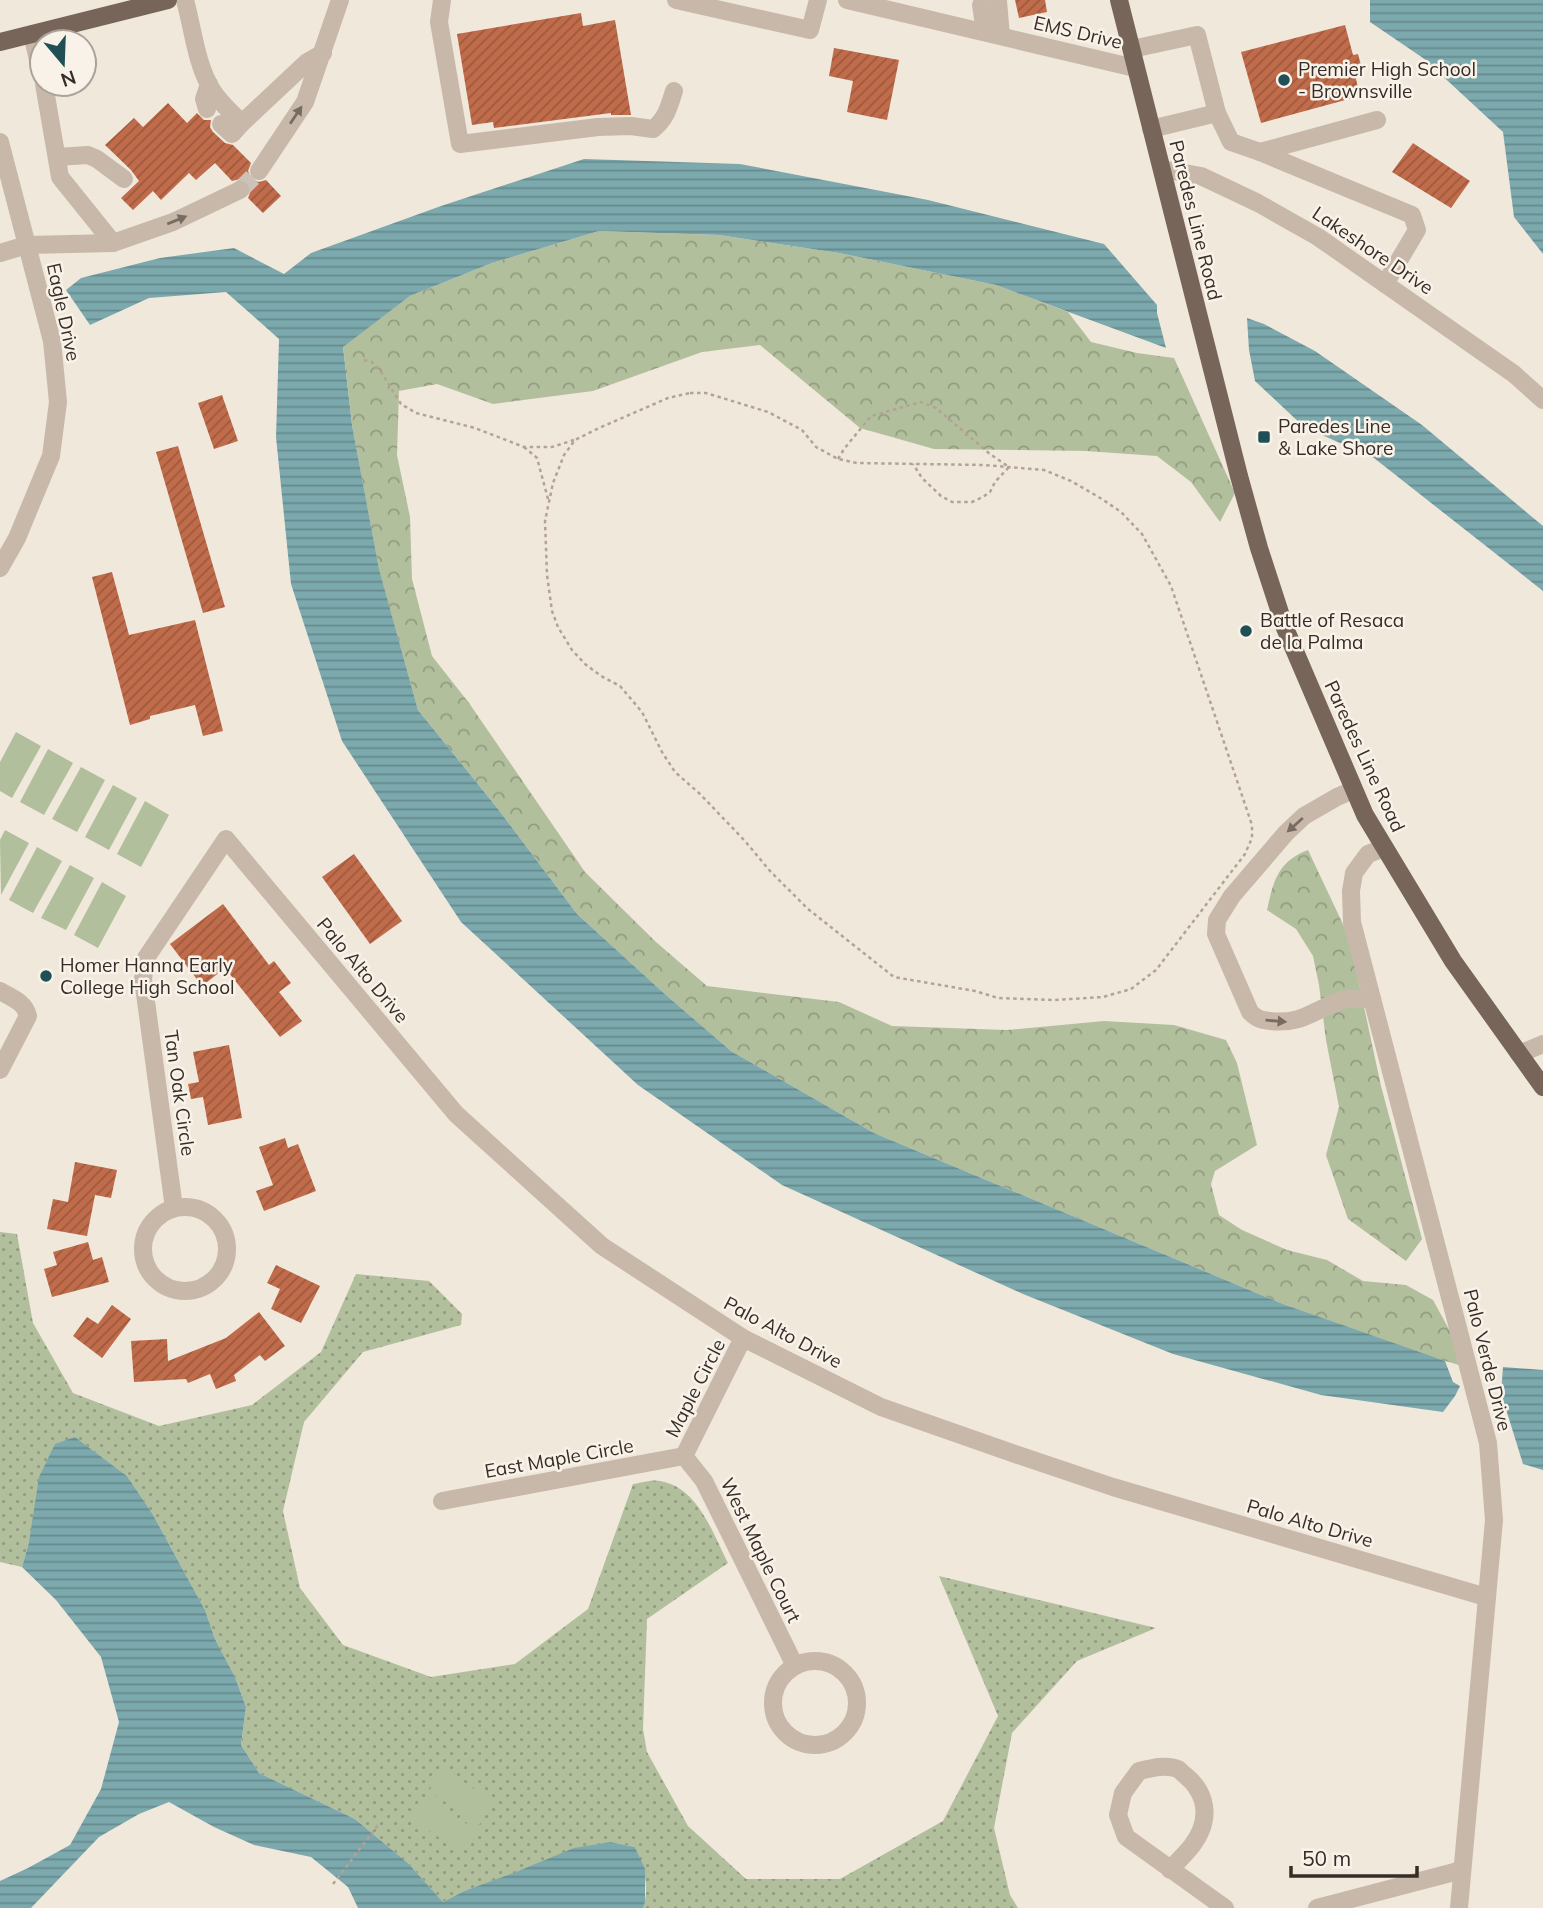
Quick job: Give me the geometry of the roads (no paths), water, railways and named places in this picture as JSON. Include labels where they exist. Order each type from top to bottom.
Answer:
[{"type":"main road","points":[[56,28],[168,0]]},
{"type":"main road","name":"Paredes Line Road","points":[[1119,0],[1239,476],[1285,628],[1353,790],[1384,848],[1453,961],[1543,1087]]},
{"type":"main road","points":[[0,42],[28,35]]},
{"type":"street","points":[[185,0],[209,84],[214,94],[242,123]]},
{"type":"street","points":[[258,171],[305,102],[340,0]]},
{"type":"street","points":[[442,0],[439,22],[460,144],[598,127],[653,129],[667,114],[674,91]]},
{"type":"street","points":[[676,0],[810,30],[818,0]]},
{"type":"street","name":"EMS Drive","points":[[848,0],[885,4],[993,34],[1135,68]]},
{"type":"street","points":[[989,3],[993,34]]},
{"type":"street","points":[[1132,49],[1197,35],[1217,113],[1231,142],[1412,215],[1417,230],[1385,284]]},
{"type":"street","points":[[221,124],[232,134],[307,62],[323,53]]},
{"type":"street","points":[[207,109],[204,99],[209,84]]},
{"type":"street","points":[[46,98],[60,177],[113,243]]},
{"type":"street","points":[[1151,129],[1217,113]]},
{"type":"street","points":[[1260,152],[1377,120]]},
{"type":"street","name":"Eagle Drive","points":[[0,142],[52,341],[58,402],[51,456],[18,538],[0,568]]},
{"type":"street","points":[[57,157],[89,155],[124,179]]},
{"type":"street","name":"Lakeshore Drive","points":[[1162,169],[1201,176],[1318,237],[1514,374],[1543,400]]},
{"type":"street","points":[[0,253],[27,245],[113,243],[173,222],[240,190]]},
{"type":"street","points":[[1353,790],[1304,816],[1286,833],[1231,896],[1217,920],[1216,934],[1250,1012],[1257,1019],[1287,1023],[1313,1014],[1330,1004],[1349,999],[1372,999]]},
{"type":"street","name":"Tan Oak Circle","points":[[174,1208],[144,979],[146,958],[226,839]]},
{"type":"street","name":"Palo Alto Drive","points":[[226,839],[456,1114],[602,1246],[743,1338],[881,1407],[1015,1454],[1113,1487],[1486,1597]]},
{"type":"street","name":"Palo Verde Drive","points":[[1384,848],[1368,854],[1354,873],[1351,891],[1352,922],[1488,1443],[1494,1520],[1459,1908]]},
{"type":"street","points":[[0,991],[20,1002],[26,1008],[28,1016],[0,1070]]},
{"type":"street","points":[[1519,1054],[1543,1044]]},
{"type":"street","points":[[189,1207],[216,1219],[224,1231],[228,1245],[226,1260],[220,1273],[210,1284],[197,1290],[183,1292],[170,1289],[150,1272],[144,1260],[143,1247],[152,1223],[174,1208],[189,1207]]},
{"type":"street","name":"Maple Circle","points":[[684,1456],[743,1338]]},
{"type":"street","name":"East Maple Circle","points":[[442,1501],[684,1456]]},
{"type":"street","name":"West Maple Court","points":[[684,1456],[704,1481],[795,1666]]},
{"type":"street","points":[[821,1661],[834,1665],[853,1683],[857,1709],[853,1722],[846,1733],[835,1741],[821,1745],[806,1744],[793,1739],[782,1729],[775,1716],[773,1702],[776,1688],[784,1675],[795,1666],[821,1661]]},
{"type":"street","points":[[1171,1870],[1200,1834],[1205,1817],[1203,1797],[1194,1783],[1177,1769],[1158,1767],[1139,1771],[1124,1793],[1118,1815],[1126,1837],[1171,1870],[1225,1908]]},
{"type":"street","points":[[1317,1908],[1462,1870]]},
{"type":"water","points":[[1370,0],[1543,0],[1543,254],[1514,217],[1503,132],[1423,58],[1370,22]]},
{"type":"water","points":[[584,159],[740,164],[928,200],[1104,244],[1157,305],[1166,348],[996,285],[839,253],[719,235],[599,231],[492,263],[410,296],[343,347],[352,425],[379,569],[418,710],[498,809],[577,914],[731,1051],[874,1133],[1283,1304],[1445,1361],[1453,1382],[1460,1386],[1443,1412],[1321,1395],[1173,1354],[1023,1294],[782,1185],[638,1085],[461,922],[342,741],[291,584],[276,437],[279,339],[226,292],[149,298],[90,325],[66,290],[81,278],[160,258],[234,248],[284,274],[311,253],[441,206]]},
{"type":"water","points":[[1247,318],[1315,351],[1422,425],[1543,526],[1543,591],[1374,458],[1304,427],[1255,381]]},
{"type":"water","points":[[1503,1367],[1543,1370],[1543,1470],[1523,1464],[1501,1393]]},
{"type":"water","points":[[75,1437],[127,1476],[152,1513],[205,1610],[215,1639],[235,1677],[246,1707],[241,1745],[259,1773],[355,1819],[409,1864],[443,1902],[464,1891],[574,1848],[611,1842],[635,1847],[645,1869],[643,1908],[358,1908],[348,1887],[311,1857],[254,1845],[169,1802],[139,1814],[99,1837],[31,1908],[0,1908],[0,1881],[70,1845],[101,1789],[119,1722],[101,1657],[56,1600],[22,1567],[29,1542],[39,1477],[55,1444]]},
{"type":"tunnel","points":[[240,190],[259,171]]},
{"type":"place","name":"Premier High School - Brownsville","points":[[1284,80]]},
{"type":"place","name":"Paredes Line & Lake Shore","points":[[1264,437]]},
{"type":"place","name":"Battle of Resaca de la Palma","points":[[1246,631]]},
{"type":"place","name":"Homer Hanna Early College High School","points":[[46,976]]}]
